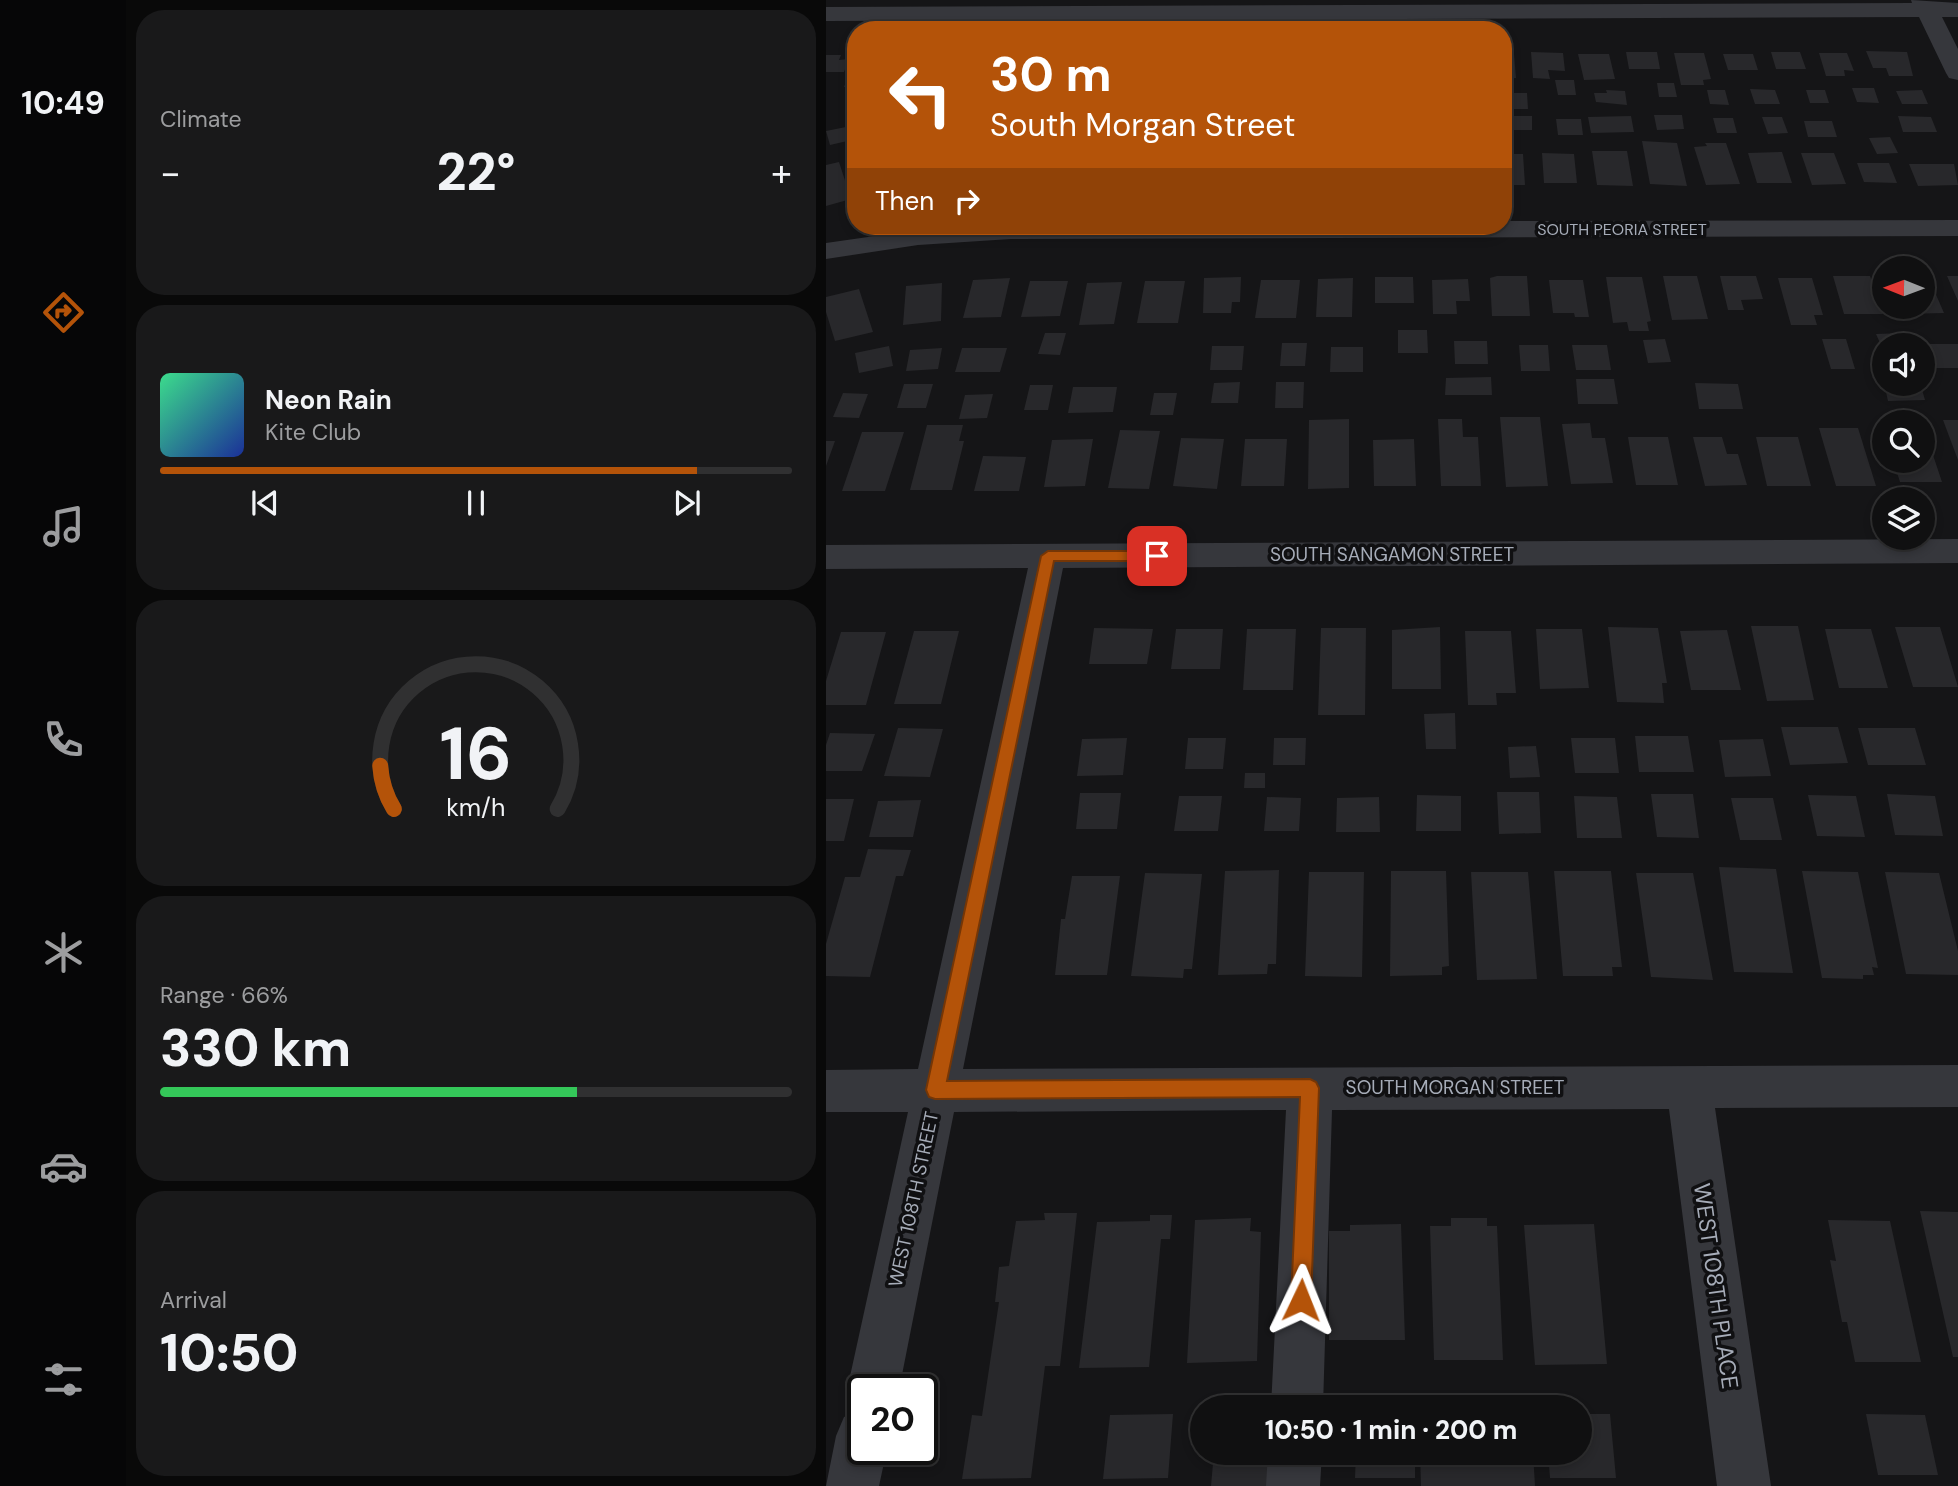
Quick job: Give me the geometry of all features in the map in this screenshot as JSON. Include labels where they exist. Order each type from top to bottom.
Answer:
[{"type":"street","points":[[1925,5],[1958,73]]},
{"type":"street","points":[[826,14],[1159,14],[1925,5],[1958,10]]},
{"type":"street","name":"SOUTH PEORIA STREET","points":[[1512,229],[1958,228]]},
{"type":"street","name":"SOUTH PEORIA STREET","points":[[826,251],[917,235]]},
{"type":"street","name":"SOUTH SANGAMON STREET","points":[[826,557],[1958,551]]},
{"type":"street","name":"WEST 108TH STREET","points":[[876,1374],[1048,556]]},
{"type":"street","name":"WEST 108TH PLACE","points":[[1689,1086],[1744,1486]]},
{"type":"street","name":"SOUTH MORGAN STREET","points":[[826,1091],[1958,1086]]},
{"type":"street","points":[[1297,1395],[1310,1088]]},
{"type":"street","points":[[852,1486],[857,1465]]},
{"type":"street","points":[[1293,1486],[1294,1465]]},
{"type":"building","points":[[1866,51],[1907,52],[1913,76],[1889,76],[1886,68],[1873,68]]},
{"type":"building","points":[[1531,52],[1563,53],[1565,71],[1548,70],[1550,79],[1533,78]]},
{"type":"building","points":[[1626,52],[1657,52],[1660,69],[1629,69]]},
{"type":"building","points":[[1771,52],[1800,52],[1806,69],[1776,69]]},
{"type":"building","points":[[1674,53],[1704,53],[1711,79],[1703,80],[1704,85],[1681,85]]},
{"type":"building","points":[[1819,53],[1847,53],[1854,71],[1844,70],[1845,76],[1826,76]]},
{"type":"building","points":[[1512,54],[1514,54],[1516,78],[1512,78]]},
{"type":"building","points":[[1578,54],[1609,54],[1615,79],[1584,80]]},
{"type":"building","points":[[1723,54],[1753,54],[1758,70],[1728,70]]},
{"type":"building","points":[[826,55],[841,55],[839,60],[847,59],[844,72],[826,72]]},
{"type":"building","points":[[1555,80],[1574,80],[1576,95],[1558,95]]},
{"type":"building","points":[[1657,83],[1674,83],[1677,97],[1659,97]]},
{"type":"building","points":[[1852,88],[1874,88],[1879,103],[1857,102]]},
{"type":"building","points":[[1750,89],[1775,90],[1780,104],[1755,104]]},
{"type":"building","points":[[1606,90],[1625,91],[1627,105],[1596,102],[1594,93],[1607,93]]},
{"type":"building","points":[[1707,90],[1725,90],[1729,105],[1710,104]]},
{"type":"building","points":[[1806,90],[1825,90],[1829,103],[1810,103]]},
{"type":"building","points":[[1922,90],[1928,104],[1902,104],[1896,91]]},
{"type":"building","points":[[1512,93],[1527,93],[1528,109],[1512,109]]},
{"type":"building","points":[[1654,115],[1682,115],[1684,129],[1657,130]]},
{"type":"building","points":[[1514,116],[1532,116],[1532,130],[1514,130]]},
{"type":"building","points":[[1631,116],[1634,132],[1591,133],[1588,117]]},
{"type":"building","points":[[1898,116],[1931,117],[1937,132],[1903,132]]},
{"type":"building","points":[[1762,117],[1782,117],[1788,133],[1768,134]]},
{"type":"building","points":[[1713,118],[1733,118],[1737,133],[1717,133]]},
{"type":"building","points":[[1556,119],[1581,119],[1583,135],[1558,135]]},
{"type":"building","points":[[1804,121],[1832,121],[1837,137],[1808,137]]},
{"type":"building","points":[[847,127],[847,141],[830,145],[826,131]]},
{"type":"building","points":[[1890,137],[1898,153],[1877,154],[1869,138]]},
{"type":"building","points":[[1642,141],[1677,143],[1687,186],[1650,184]]},
{"type":"building","points":[[1705,143],[1726,143],[1740,184],[1706,185],[1694,147],[1707,146]]},
{"type":"building","points":[[1592,151],[1627,151],[1633,186],[1597,185]]},
{"type":"building","points":[[1782,152],[1792,183],[1757,183],[1748,153]]},
{"type":"building","points":[[1542,153],[1574,154],[1577,183],[1544,183]]},
{"type":"building","points":[[1801,153],[1834,153],[1846,184],[1812,185]]},
{"type":"building","points":[[1512,154],[1523,154],[1525,185],[1512,185]]},
{"type":"building","points":[[839,162],[847,187],[847,200],[826,206],[826,165]]},
{"type":"building","points":[[1857,163],[1889,163],[1897,183],[1864,182]]},
{"type":"building","points":[[1909,164],[1954,164],[1958,185],[1918,186]]},
{"type":"building","points":[[1527,276],[1530,316],[1492,316],[1490,278]]},
{"type":"building","points":[[1663,276],[1697,276],[1708,319],[1672,320]]},
{"type":"building","points":[[1720,276],[1756,276],[1763,299],[1741,300],[1744,310],[1728,310]]},
{"type":"building","points":[[1833,276],[1870,276],[1872,314],[1844,314]]},
{"type":"building","points":[[1947,276],[1958,276],[1958,301]]},
{"type":"building","points":[[1241,277],[1240,302],[1232,302],[1231,313],[1203,313],[1204,278]]},
{"type":"building","points":[[1375,277],[1413,277],[1414,303],[1375,303]]},
{"type":"building","points":[[1606,277],[1642,277],[1651,321],[1647,322],[1649,331],[1629,331],[1627,322],[1613,323]]},
{"type":"building","points":[[1010,278],[1001,317],[963,318],[973,280]]},
{"type":"building","points":[[1353,278],[1352,317],[1316,317],[1318,279]]},
{"type":"building","points":[[1778,278],[1812,278],[1823,315],[1814,315],[1817,325],[1791,325]]},
{"type":"building","points":[[1468,279],[1470,301],[1456,301],[1457,314],[1433,314],[1432,280]]},
{"type":"building","points":[[1261,280],[1300,280],[1296,318],[1255,318]]},
{"type":"building","points":[[1549,280],[1583,280],[1589,317],[1575,317],[1574,313],[1553,313]]},
{"type":"building","points":[[1030,281],[1068,281],[1060,316],[1021,317]]},
{"type":"building","points":[[1145,281],[1185,281],[1178,323],[1137,323]]},
{"type":"building","points":[[1122,282],[1114,324],[1079,325],[1087,283]]},
{"type":"building","points":[[942,283],[941,321],[903,325],[906,286]]},
{"type":"building","points":[[859,289],[873,332],[835,341],[826,312],[826,297]]},
{"type":"building","points":[[1936,295],[1944,313],[1936,313]]},
{"type":"building","points":[[1398,330],[1427,330],[1428,353],[1398,353]]},
{"type":"building","points":[[1045,333],[1066,333],[1060,355],[1038,354]]},
{"type":"building","points":[[1665,339],[1671,362],[1648,363],[1643,340]]},
{"type":"building","points":[[1822,339],[1846,339],[1855,369],[1831,369]]},
{"type":"building","points":[[1454,341],[1487,341],[1488,364],[1455,364]]},
{"type":"building","points":[[1282,343],[1307,343],[1305,366],[1280,366]]},
{"type":"building","points":[[1935,344],[1958,344],[1958,368],[1935,368]]},
{"type":"building","points":[[1519,345],[1548,345],[1550,371],[1521,371]]},
{"type":"building","points":[[1572,345],[1607,345],[1611,370],[1576,370]]},
{"type":"building","points":[[889,346],[893,366],[859,373],[855,353]]},
{"type":"building","points":[[1212,346],[1244,346],[1242,370],[1210,370]]},
{"type":"building","points":[[1331,347],[1363,347],[1363,372],[1330,372]]},
{"type":"building","points":[[942,348],[938,369],[906,371],[910,350]]},
{"type":"building","points":[[962,348],[1007,348],[1000,372],[955,372]]},
{"type":"building","points":[[1491,377],[1492,395],[1445,395],[1446,378]]},
{"type":"building","points":[[1576,379],[1614,379],[1618,404],[1578,404]]},
{"type":"building","points":[[1240,382],[1238,403],[1211,403],[1214,383]]},
{"type":"building","points":[[1276,382],[1304,382],[1303,408],[1275,408]]},
{"type":"building","points":[[1695,383],[1738,384],[1743,409],[1699,409]]},
{"type":"building","points":[[904,384],[933,384],[926,408],[897,408]]},
{"type":"building","points":[[1030,385],[1053,385],[1048,410],[1024,410]]},
{"type":"building","points":[[1073,387],[1117,387],[1113,412],[1068,413]]},
{"type":"building","points":[[843,393],[868,394],[859,418],[833,417]]},
{"type":"building","points":[[1154,393],[1177,393],[1173,415],[1150,415]]},
{"type":"building","points":[[993,394],[987,418],[959,419],[965,395]]},
{"type":"building","points":[[1887,396],[1924,396],[1925,400],[1888,401]]},
{"type":"building","points":[[1500,417],[1540,417],[1548,486],[1506,487]]},
{"type":"building","points":[[1349,419],[1349,488],[1308,489],[1309,420]]},
{"type":"building","points":[[1438,419],[1462,419],[1463,437],[1478,437],[1481,486],[1441,486]]},
{"type":"building","points":[[1943,420],[1958,420],[1958,460]]},
{"type":"building","points":[[1590,423],[1592,438],[1605,438],[1613,483],[1571,484],[1562,424]]},
{"type":"building","points":[[927,425],[963,425],[959,441],[964,441],[952,490],[910,490]]},
{"type":"building","points":[[1819,428],[1858,428],[1876,486],[1836,486]]},
{"type":"building","points":[[1120,430],[1160,431],[1149,489],[1108,488]]},
{"type":"building","points":[[862,432],[904,432],[885,491],[842,491]]},
{"type":"building","points":[[1628,437],[1668,437],[1678,485],[1636,485]]},
{"type":"building","points":[[1693,437],[1722,437],[1727,454],[1738,454],[1747,485],[1705,486]]},
{"type":"building","points":[[1756,437],[1798,437],[1811,486],[1767,486]]},
{"type":"building","points":[[1181,438],[1224,439],[1217,489],[1173,486]]},
{"type":"building","points":[[1093,439],[1085,486],[1044,487],[1052,440]]},
{"type":"building","points":[[1245,439],[1287,439],[1284,486],[1241,486]]},
{"type":"building","points":[[1414,439],[1416,486],[1374,486],[1373,440]]},
{"type":"building","points":[[826,441],[835,441],[826,466]]},
{"type":"building","points":[[983,456],[1026,457],[1019,491],[974,491]]},
{"type":"building","points":[[1935,461],[1942,482],[1900,482],[1897,473],[1935,473]]},
{"type":"building","points":[[1751,626],[1798,626],[1814,700],[1767,701]]},
{"type":"building","points":[[1440,627],[1441,689],[1392,689],[1392,630]]},
{"type":"building","points":[[1608,627],[1658,628],[1667,683],[1662,683],[1664,703],[1617,702]]},
{"type":"building","points":[[1895,627],[1940,627],[1958,687],[1913,687]]},
{"type":"building","points":[[1094,628],[1153,629],[1147,664],[1089,664]]},
{"type":"building","points":[[1321,628],[1366,628],[1365,715],[1318,715]]},
{"type":"building","points":[[1176,629],[1223,629],[1220,669],[1171,669]]},
{"type":"building","points":[[1247,629],[1296,629],[1293,690],[1243,690]]},
{"type":"building","points":[[1536,629],[1582,629],[1589,688],[1540,689]]},
{"type":"building","points":[[1825,629],[1871,629],[1888,688],[1839,688]]},
{"type":"building","points":[[1727,630],[1741,690],[1691,690],[1680,631]]},
{"type":"building","points":[[914,631],[959,631],[941,704],[894,704]]},
{"type":"building","points":[[1465,631],[1511,631],[1516,693],[1496,693],[1497,705],[1468,705]]},
{"type":"building","points":[[841,632],[886,632],[866,705],[826,705],[826,681]]},
{"type":"building","points":[[1455,713],[1456,749],[1426,749],[1424,714]]},
{"type":"building","points":[[1781,727],[1838,727],[1848,763],[1790,765]]},
{"type":"building","points":[[898,728],[943,729],[930,777],[884,776]]},
{"type":"building","points":[[1858,728],[1915,728],[1926,765],[1868,765]]},
{"type":"building","points":[[830,733],[875,734],[862,771],[826,771],[826,745]]},
{"type":"building","points":[[1635,736],[1688,736],[1694,772],[1639,772]]},
{"type":"building","points":[[1127,738],[1123,775],[1077,776],[1082,739]]},
{"type":"building","points":[[1188,738],[1226,738],[1223,769],[1185,769]]},
{"type":"building","points":[[1274,738],[1306,738],[1305,765],[1273,765]]},
{"type":"building","points":[[1571,738],[1615,738],[1619,773],[1575,773]]},
{"type":"building","points":[[1763,739],[1771,776],[1725,777],[1719,740]]},
{"type":"building","points":[[1536,746],[1540,777],[1510,778],[1508,747]]},
{"type":"building","points":[[1245,773],[1265,773],[1265,788],[1244,788]]},
{"type":"building","points":[[1497,792],[1539,792],[1541,833],[1499,834]]},
{"type":"building","points":[[1080,793],[1121,793],[1117,829],[1076,829]]},
{"type":"building","points":[[1651,794],[1693,794],[1699,838],[1657,837]]},
{"type":"building","points":[[1887,794],[1935,796],[1943,836],[1895,835]]},
{"type":"building","points":[[1417,795],[1461,796],[1461,831],[1416,831]]},
{"type":"building","points":[[1808,795],[1856,796],[1865,837],[1817,836]]},
{"type":"building","points":[[1179,796],[1222,796],[1218,831],[1174,831]]},
{"type":"building","points":[[1574,796],[1617,797],[1622,838],[1577,838]]},
{"type":"building","points":[[1267,797],[1301,798],[1299,831],[1264,831]]},
{"type":"building","points":[[1379,797],[1380,832],[1336,832],[1337,798]]},
{"type":"building","points":[[1731,798],[1773,798],[1782,840],[1740,840]]},
{"type":"building","points":[[826,799],[854,799],[844,841],[826,841]]},
{"type":"building","points":[[921,800],[913,837],[869,837],[878,801]]},
{"type":"building","points":[[868,849],[911,850],[903,876],[896,876],[870,977],[826,976],[826,944],[845,877],[860,877]]},
{"type":"building","points":[[1719,867],[1776,869],[1793,973],[1734,972]]},
{"type":"building","points":[[1279,870],[1276,964],[1268,964],[1267,974],[1218,975],[1225,871]]},
{"type":"building","points":[[1391,871],[1446,871],[1449,966],[1442,967],[1442,975],[1390,976]]},
{"type":"building","points":[[1554,871],[1611,871],[1622,967],[1612,967],[1613,976],[1563,976]]},
{"type":"building","points":[[1802,871],[1858,872],[1878,968],[1872,967],[1874,975],[1863,975],[1863,979],[1822,978]]},
{"type":"building","points":[[1309,872],[1364,872],[1362,977],[1305,976]]},
{"type":"building","points":[[1471,872],[1528,872],[1537,979],[1477,980]]},
{"type":"building","points":[[1885,872],[1939,873],[1958,951],[1958,975],[1906,974]]},
{"type":"building","points":[[1145,873],[1202,874],[1192,969],[1184,969],[1183,978],[1131,976]]},
{"type":"building","points":[[1636,873],[1693,873],[1713,980],[1651,977]]},
{"type":"building","points":[[1072,876],[1120,876],[1107,975],[1055,975],[1061,919],[1065,919]]},
{"type":"building","points":[[1920,1211],[1958,1212],[1958,1357],[1953,1357]]},
{"type":"building","points":[[1044,1213],[1077,1213],[1060,1366],[1045,1366],[1031,1478],[962,1479],[972,1415],[982,1416],[999,1302],[995,1302],[999,1267],[1009,1266],[1016,1221],[1045,1220]]},
{"type":"building","points":[[1150,1215],[1172,1215],[1170,1239],[1161,1239],[1149,1367],[1079,1368],[1097,1222],[1150,1221]]},
{"type":"building","points":[[1251,1218],[1250,1231],[1261,1232],[1257,1361],[1187,1363],[1195,1220]]},
{"type":"building","points":[[1451,1218],[1487,1218],[1487,1226],[1497,1226],[1503,1360],[1434,1360],[1430,1226],[1451,1226]]},
{"type":"building","points":[[1828,1220],[1890,1221],[1921,1362],[1855,1362],[1847,1322],[1842,1322],[1830,1260],[1836,1261]]},
{"type":"building","points":[[1401,1224],[1405,1340],[1329,1340],[1329,1231],[1350,1231],[1350,1225]]},
{"type":"building","points":[[1594,1224],[1607,1364],[1535,1365],[1524,1225]]},
{"type":"building","points":[[1173,1414],[1168,1478],[1103,1479],[1110,1415]]},
{"type":"building","points":[[1592,1414],[1610,1414],[1616,1478],[1550,1478],[1549,1465],[1592,1465]]},
{"type":"building","points":[[1866,1414],[1925,1415],[1938,1475],[1878,1475]]},
{"type":"building","points":[[1213,1465],[1270,1465],[1268,1486],[1211,1486]]},
{"type":"building","points":[[1356,1465],[1415,1465],[1415,1478],[1355,1478]]},
{"type":"building","points":[[1420,1465],[1534,1465],[1535,1486],[1421,1486]]},
{"type":"route","points":[[1157,556],[1048,556],[935,1090],[1310,1088],[1301,1300]]}]
